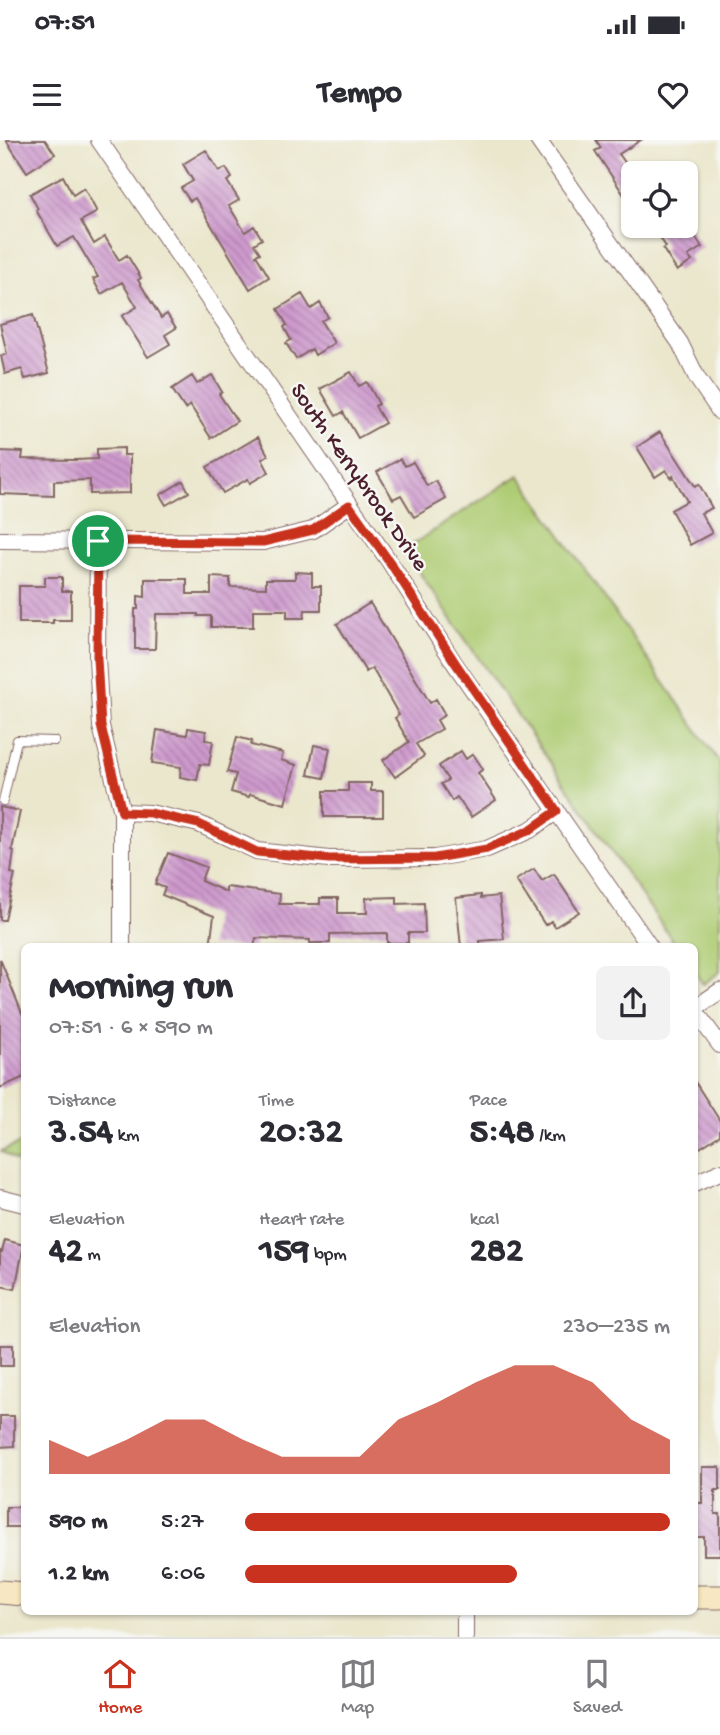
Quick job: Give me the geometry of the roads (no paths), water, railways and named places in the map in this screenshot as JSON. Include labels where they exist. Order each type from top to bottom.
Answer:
[{"type":"street","name":"South Kerrybrook Drive","points":[[99,140],[389,561],[456,664],[647,943]]},
{"type":"street","points":[[538,140],[680,343],[697,378],[720,412]]},
{"type":"street","points":[[0,540],[263,542],[313,530],[349,505]]},
{"type":"street","points":[[98,541],[97,658],[101,726],[122,812],[122,943]]},
{"type":"street","points":[[122,812],[150,813],[199,824],[257,852],[329,859],[435,858],[487,849],[530,830],[557,811]]},
{"type":"street","points":[[698,1007],[720,991]]},
{"type":"street","points":[[698,1013],[720,1045]]},
{"type":"street","points":[[698,1182],[720,1172]]},
{"type":"street","points":[[0,1198],[21,1203]]},
{"type":"street","points":[[0,1592],[21,1594]]},
{"type":"street","points":[[698,1597],[720,1597]]},
{"type":"street","points":[[465,1615],[465,1637]]},
{"type":"lane","points":[[3,801],[17,740],[55,741]]}]
